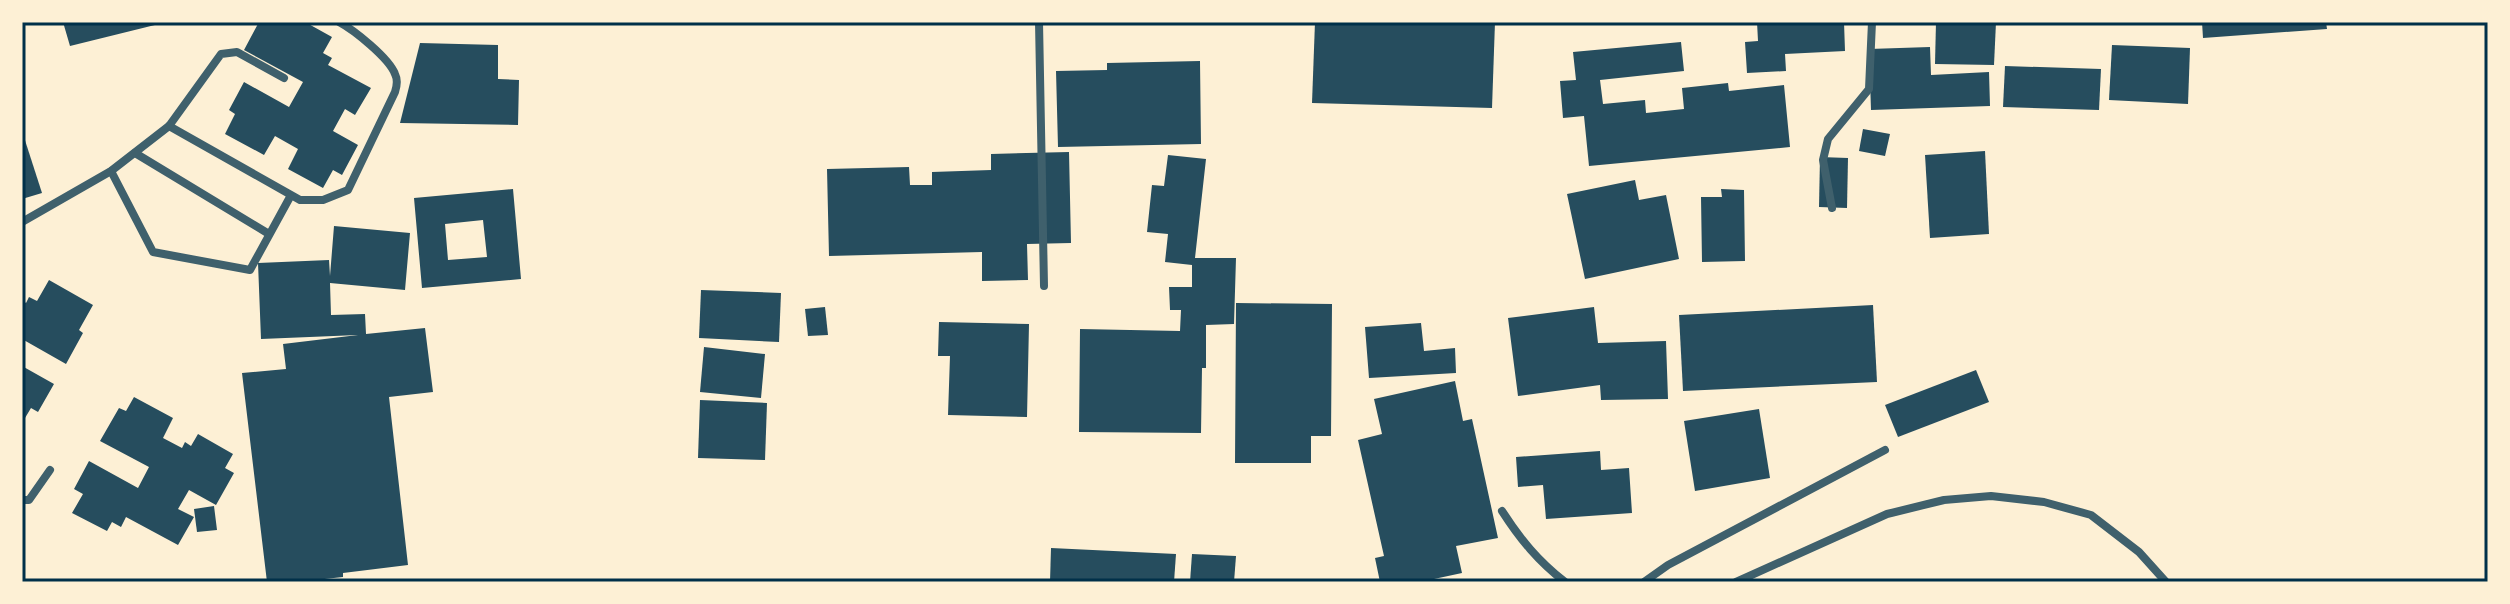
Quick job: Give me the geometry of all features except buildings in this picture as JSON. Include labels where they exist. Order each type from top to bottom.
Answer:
[{"type":"street","points":[[169,126],[290,197],[323,200],[348,190],[397,82],[392,68],[339,22]]},
{"type":"street","points":[[1039,22],[1044,286]]},
{"type":"street","points":[[1832,208],[1823,160],[1828,139],[1869,89],[1872,22]]},
{"type":"street","points":[[22,222],[111,171],[169,126],[221,54],[237,52],[284,78]]},
{"type":"street","points":[[135,153],[269,234]]},
{"type":"street","points":[[111,171],[153,252],[250,270],[290,197]]},
{"type":"street","points":[[1644,582],[1668,565],[1885,450]]},
{"type":"street","points":[[22,500],[29,500],[50,470]]},
{"type":"street","points":[[1736,582],[1887,514],[1944,500],[1991,496],[2044,502],[2091,515],[2139,552],[2166,582]]},
{"type":"street","points":[[1502,511],[1520,540],[1544,566],[1565,582]]}]
